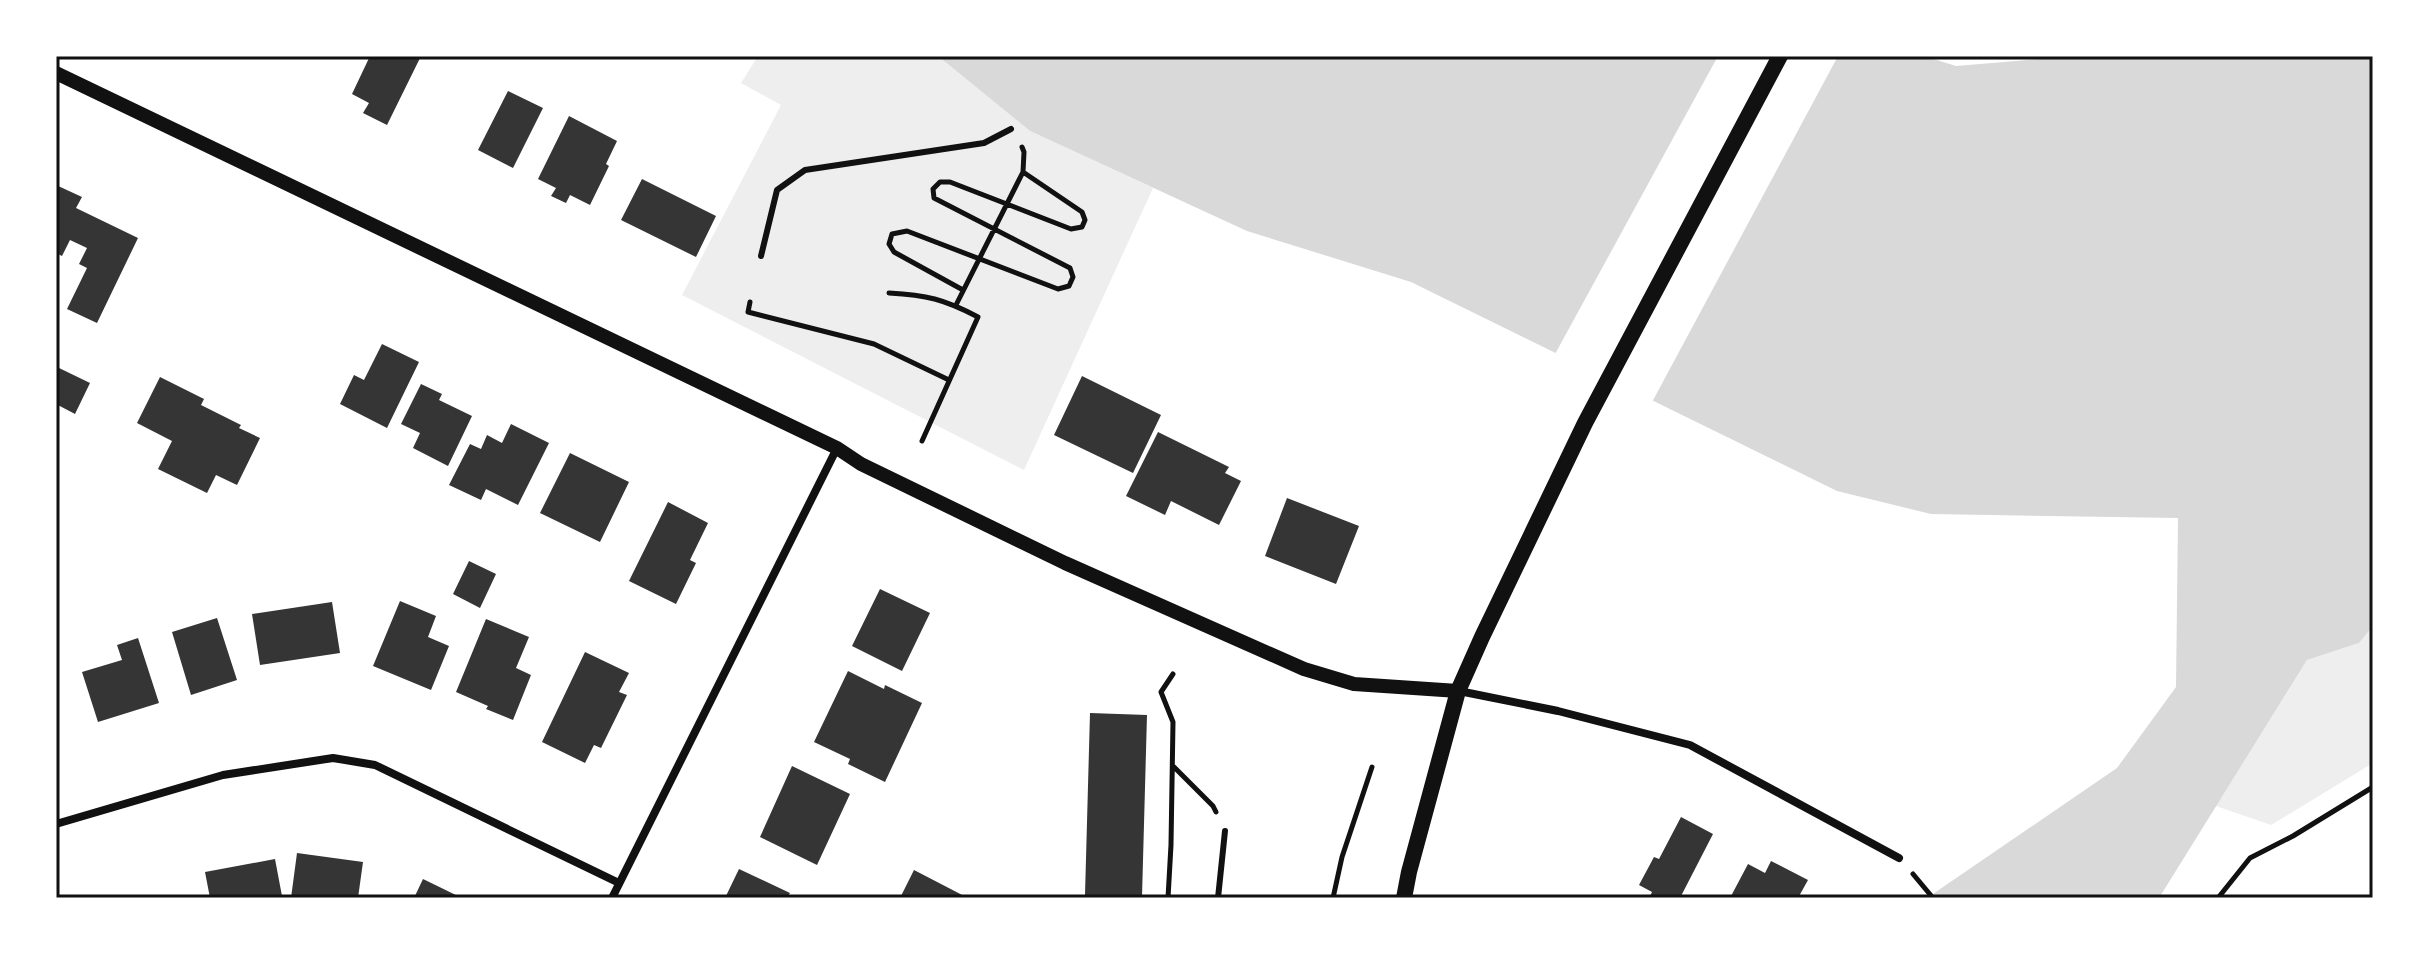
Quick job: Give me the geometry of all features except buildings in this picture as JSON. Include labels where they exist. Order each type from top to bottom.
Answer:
[{"type":"main road","points":[[1404,898],[1458,691],[1585,423],[1780,56]]},
{"type":"street","points":[[56,73],[837,448],[861,464],[1065,563],[1304,669],[1354,684],[1458,691],[1558,711],[1690,745],[1899,858]]},
{"type":"street","points":[[612,898],[837,448]]},
{"type":"street","points":[[56,824],[223,775],[333,758],[375,765],[619,883]]},
{"type":"lane","points":[[761,256],[777,190],[805,170],[984,143],[1011,129]]},
{"type":"lane","points":[[1218,898],[1225,831]]},
{"type":"path","points":[[956,305],[1023,172],[1024,152],[1017,134],[1011,129]]},
{"type":"path","points":[[963,290],[894,252],[889,244],[892,234],[907,231],[1058,289],[1069,286],[1073,277],[1070,268],[934,198],[933,189],[940,182],[950,182],[1071,229],[1082,227],[1085,220],[1082,212],[1023,172]]},
{"type":"path","points":[[889,293],[925,295],[956,305],[978,317],[922,441]]},
{"type":"path","points":[[750,302],[748,312],[874,344],[949,380]]},
{"type":"path","points":[[1168,898],[1173,722],[1161,692],[1173,674]]},
{"type":"path","points":[[1173,766],[1213,806],[1225,831]]},
{"type":"path","points":[[1333,898],[1342,857],[1372,767]]},
{"type":"path","points":[[2218,898],[2250,858],[2293,836],[2373,787]]},
{"type":"path","points":[[1918,880],[1933,898]]},
{"type":"shaded area","points":[[758,56],[938,56],[1030,131],[1153,188],[1024,470],[682,295],[781,105],[741,83]]},
{"type":"shaded area","points":[[938,56],[1924,56],[1956,66],[2076,56],[2373,56],[2373,626],[2359,643],[2307,660],[2159,898],[1927,898],[2117,768],[2176,687],[2178,518],[1931,514],[1837,491],[1411,282],[1247,231],[1030,131]]},
{"type":"shaded area","points":[[2373,626],[2373,763],[2271,825],[2216,806],[2307,660],[2359,643]]},
{"type":"pier","points":[[1718,56],[1838,56],[1651,404],[1554,356]]}]
